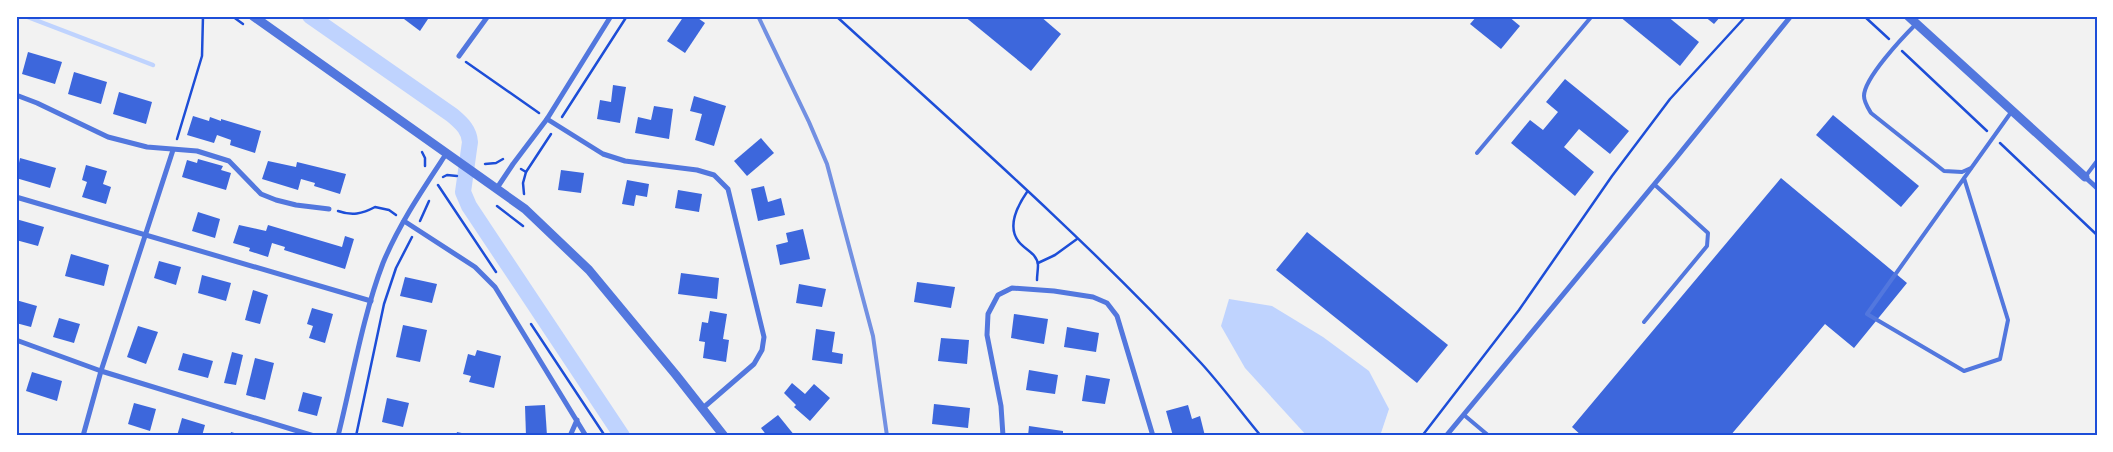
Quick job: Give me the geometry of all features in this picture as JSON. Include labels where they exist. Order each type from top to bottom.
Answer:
[{"type":"street","points":[[253,16],[446,154],[497,188],[560,240],[589,270],[724,436]]},
{"type":"street","points":[[459,56],[488,16]]},
{"type":"street","points":[[497,188],[548,119],[611,16]]},
{"type":"street","points":[[1446,436],[1791,16]]},
{"type":"street","points":[[1908,16],[2097,188]]},
{"type":"street","points":[[16,95],[108,137],[147,147],[197,151],[229,161],[261,194],[296,205],[329,209]]},
{"type":"street","points":[[548,119],[603,154],[625,161],[697,170],[714,175],[728,189],[764,337],[762,350],[754,364],[703,408]]},
{"type":"street","points":[[83,436],[101,370],[173,150]]},
{"type":"street","points":[[338,436],[371,301],[384,262],[404,221],[446,154]]},
{"type":"street","points":[[16,197],[371,301]]},
{"type":"street","points":[[404,221],[475,267],[495,287],[586,436]]},
{"type":"street","points":[[1003,436],[1001,406],[987,335],[988,314],[998,296],[1012,288],[1037,289],[1093,297],[1107,303],[1117,316],[1153,436]]},
{"type":"street","points":[[16,340],[101,370],[314,436]]},
{"type":"street","points":[[570,436],[577,420]]},
{"type":"lane","points":[[1477,153],[1592,16]]},
{"type":"lane","points":[[1916,24],[1896,46],[1866,88],[1864,96],[1866,105],[1871,113],[1944,171],[1962,172],[1972,168]]},
{"type":"lane","points":[[1964,178],[2008,320],[2000,359],[1964,371],[1867,314],[1964,178],[1972,168],[2012,111]]},
{"type":"lane","points":[[2085,177],[2097,161]]},
{"type":"lane","points":[[1644,322],[1707,246],[1709,240],[1708,233],[1654,185]]},
{"type":"lane","points":[[1464,415],[1489,436]]},
{"type":"path","points":[[173,150],[202,56],[203,16]]},
{"type":"path","points":[[836,16],[1126,285],[1202,364],[1261,436]]},
{"type":"path","points":[[1422,436],[1519,310],[1612,176],[1670,99],[1746,16]]},
{"type":"path","points":[[1864,16],[2097,235]]},
{"type":"path","points":[[459,56],[538,112]]},
{"type":"path","points":[[415,147],[423,153],[425,158],[424,172],[431,177]]},
{"type":"path","points":[[356,436],[384,304],[396,268],[437,184],[447,175],[456,175]]},
{"type":"path","points":[[1027,192],[1018,207],[1012,226],[1018,241],[1031,251],[1038,263],[1037,289]]},
{"type":"path","points":[[493,203],[530,231]]},
{"type":"path","points":[[329,209],[345,214],[356,214],[380,207],[389,210],[404,221]]},
{"type":"path","points":[[1038,263],[1055,255],[1077,239]]},
{"type":"water","points":[[1229,299],[1272,306],[1323,337],[1369,371],[1389,409],[1380,436],[1307,436],[1245,368],[1221,326]]},
{"type":"building","points":[[400,16],[430,16],[420,31]]},
{"type":"building","points":[[684,16],[695,16],[705,23],[685,53],[667,41]]},
{"type":"building","points":[[964,16],[1040,16],[1061,34],[1031,71]]},
{"type":"building","points":[[1477,16],[1508,16],[1520,26],[1501,49],[1470,24]]},
{"type":"building","points":[[1619,16],[1667,16],[1699,42],[1680,66]]},
{"type":"building","points":[[1704,16],[1721,16],[1714,24]]},
{"type":"building","points":[[28,52],[62,62],[55,84],[22,74]]},
{"type":"building","points":[[74,72],[107,82],[101,104],[68,94]]},
{"type":"building","points":[[1565,79],[1629,131],[1610,154],[1579,129],[1564,147],[1594,172],[1575,196],[1511,143],[1530,120],[1543,130],[1558,112],[1546,102]]},
{"type":"building","points":[[613,85],[626,87],[620,123],[597,119],[600,100],[611,102]]},
{"type":"building","points":[[119,92],[152,102],[146,124],[113,114]]},
{"type":"building","points":[[694,96],[726,106],[714,146],[695,140],[702,114],[690,111]]},
{"type":"building","points":[[654,106],[673,109],[669,139],[635,133],[638,117],[651,120]]},
{"type":"building","points":[[1833,115],[1919,186],[1901,207],[1816,135]]},
{"type":"building","points":[[193,116],[209,121],[210,117],[221,121],[221,119],[261,131],[255,153],[230,145],[231,140],[217,135],[214,143],[187,135]]},
{"type":"building","points":[[761,138],[774,153],[747,176],[734,161]]},
{"type":"building","points":[[20,158],[56,168],[50,188],[16,178]]},
{"type":"building","points":[[198,159],[223,166],[221,170],[231,173],[226,190],[182,177],[187,160],[197,163]]},
{"type":"building","points":[[268,161],[296,167],[297,162],[346,174],[340,194],[314,186],[315,183],[301,179],[298,190],[262,179]]},
{"type":"building","points":[[86,165],[107,171],[103,184],[111,187],[106,204],[82,197],[87,182],[82,180]]},
{"type":"building","points":[[561,170],[584,173],[581,193],[558,190]]},
{"type":"building","points":[[1781,178],[1907,283],[1854,348],[1825,324],[1730,436],[1582,436],[1572,427]]},
{"type":"building","points":[[627,180],[649,184],[647,197],[636,195],[634,206],[622,204]]},
{"type":"building","points":[[764,186],[768,202],[781,198],[785,215],[758,221],[751,189]]},
{"type":"building","points":[[678,190],[702,194],[699,212],[675,208]]},
{"type":"building","points":[[198,212],[220,219],[215,238],[192,231]]},
{"type":"building","points":[[16,219],[44,227],[38,246],[16,240]]},
{"type":"building","points":[[239,225],[266,231],[268,225],[342,247],[345,236],[354,239],[345,269],[284,250],[285,247],[272,243],[268,257],[249,251],[250,248],[233,243]]},
{"type":"building","points":[[803,229],[810,259],[780,265],[776,245],[788,242],[786,233]]},
{"type":"building","points":[[1307,232],[1448,345],[1417,383],[1276,270]]},
{"type":"building","points":[[71,254],[109,265],[104,286],[65,276]]},
{"type":"building","points":[[159,261],[181,267],[176,285],[154,278]]},
{"type":"building","points":[[681,273],[719,278],[717,299],[678,294]]},
{"type":"building","points":[[202,275],[231,283],[226,301],[198,293]]},
{"type":"building","points":[[405,277],[437,284],[432,303],[400,296]]},
{"type":"building","points":[[917,282],[955,287],[951,308],[914,302]]},
{"type":"building","points":[[799,284],[826,289],[822,307],[796,303]]},
{"type":"building","points":[[253,290],[268,295],[260,324],[245,320]]},
{"type":"building","points":[[16,300],[37,306],[31,327],[16,323]]},
{"type":"building","points":[[312,308],[333,314],[325,343],[309,338],[313,326],[307,324]]},
{"type":"building","points":[[710,311],[727,314],[723,339],[729,340],[726,362],[703,358],[705,342],[699,341],[702,322],[708,323]]},
{"type":"building","points":[[1014,314],[1048,319],[1044,344],[1011,338]]},
{"type":"building","points":[[59,318],[80,324],[74,343],[53,337]]},
{"type":"building","points":[[403,325],[427,330],[420,362],[396,357]]},
{"type":"building","points":[[138,326],[158,332],[146,364],[127,357]]},
{"type":"building","points":[[1067,327],[1099,333],[1096,352],[1064,347]]},
{"type":"building","points":[[816,329],[835,332],[832,352],[843,354],[842,364],[812,360]]},
{"type":"building","points":[[941,338],[969,340],[967,364],[938,361]]},
{"type":"building","points":[[477,350],[501,356],[494,388],[469,382],[471,376],[463,374],[468,354],[475,356]]},
{"type":"building","points":[[232,352],[243,355],[236,385],[224,383]]},
{"type":"building","points":[[183,353],[213,361],[208,378],[178,370]]},
{"type":"building","points":[[255,358],[274,363],[265,400],[246,395]]},
{"type":"building","points":[[1029,370],[1058,375],[1055,394],[1026,390]]},
{"type":"building","points":[[32,372],[62,381],[57,401],[26,391]]},
{"type":"building","points":[[1086,375],[1110,379],[1105,404],[1082,401]]},
{"type":"building","points":[[792,383],[805,394],[814,384],[830,398],[810,421],[794,407],[796,405],[784,393]]},
{"type":"building","points":[[303,392],[322,397],[317,416],[298,411]]},
{"type":"building","points":[[387,398],[409,403],[403,427],[382,422]]},
{"type":"building","points":[[134,403],[156,409],[150,431],[128,424]]},
{"type":"building","points":[[934,404],[970,408],[968,428],[932,424]]},
{"type":"building","points":[[545,405],[547,436],[526,436],[525,406]]},
{"type":"building","points":[[1188,405],[1192,419],[1200,416],[1205,436],[1173,436],[1166,411]]},
{"type":"building","points":[[778,415],[795,436],[767,436],[761,428]]},
{"type":"building","points":[[182,418],[205,425],[202,436],[177,436]]},
{"type":"building","points":[[1029,426],[1063,431],[1063,436],[1028,436]]},
{"type":"building","points":[[231,432],[241,435],[241,436],[230,436]]},
{"type":"building","points":[[457,432],[471,435],[471,436],[456,436]]},
{"type":"waterway","points":[[25,16],[153,65]]},
{"type":"waterway","points":[[310,16],[452,115],[464,127],[470,142],[463,192],[469,206],[622,436]]},
{"type":"railway","points":[[758,16],[827,164],[873,336],[887,436]]}]
